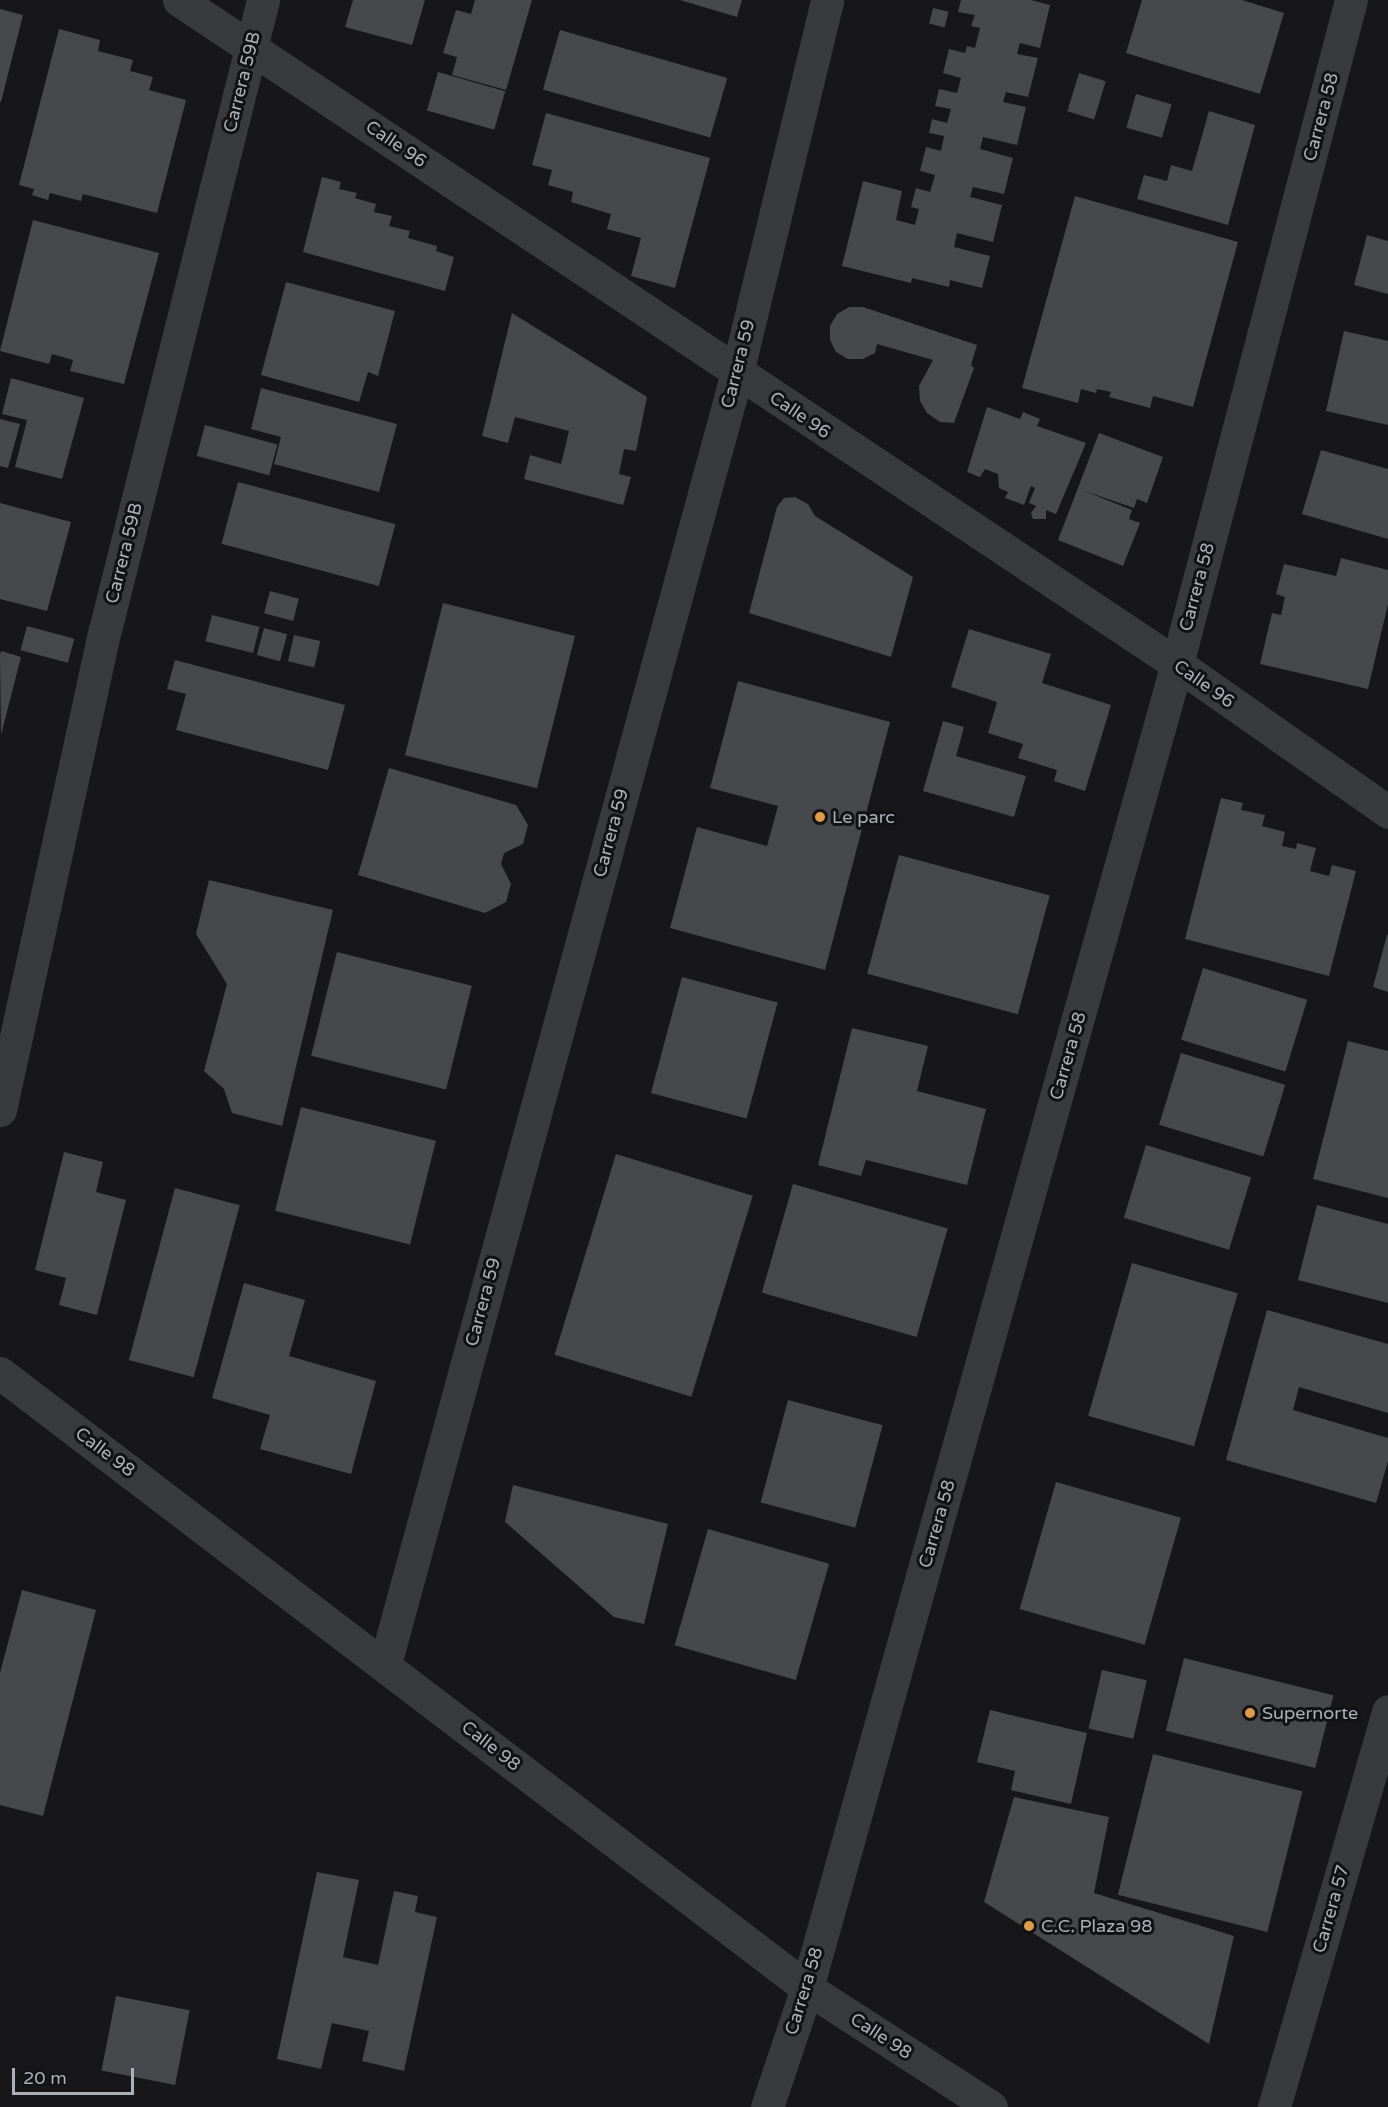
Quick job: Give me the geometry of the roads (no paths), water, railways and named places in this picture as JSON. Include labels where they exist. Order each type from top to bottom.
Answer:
[{"type":"street","name":"Calle 96","points":[[179,0],[736,373],[1177,664],[1388,812]]},
{"type":"street","name":"Carrera 59B","points":[[0,1110],[105,630],[263,0]]},
{"type":"street","name":"Carrera 59","points":[[385,1664],[736,373],[827,0]]},
{"type":"street","name":"Carrera 58","points":[[767,2107],[807,1988],[1177,664],[1351,0]]},
{"type":"street","name":"Calle 98","points":[[0,1373],[385,1664],[807,1988],[991,2107]]},
{"type":"street","name":"Carrera 57","points":[[1274,2107],[1388,1711]]},
{"type":"place","name":"Le parc","points":[[820,817]]},
{"type":"place","name":"Supernorte","points":[[1250,1713]]},
{"type":"place","name":"C.C. Plaza 98","points":[[1029,1926]]}]
